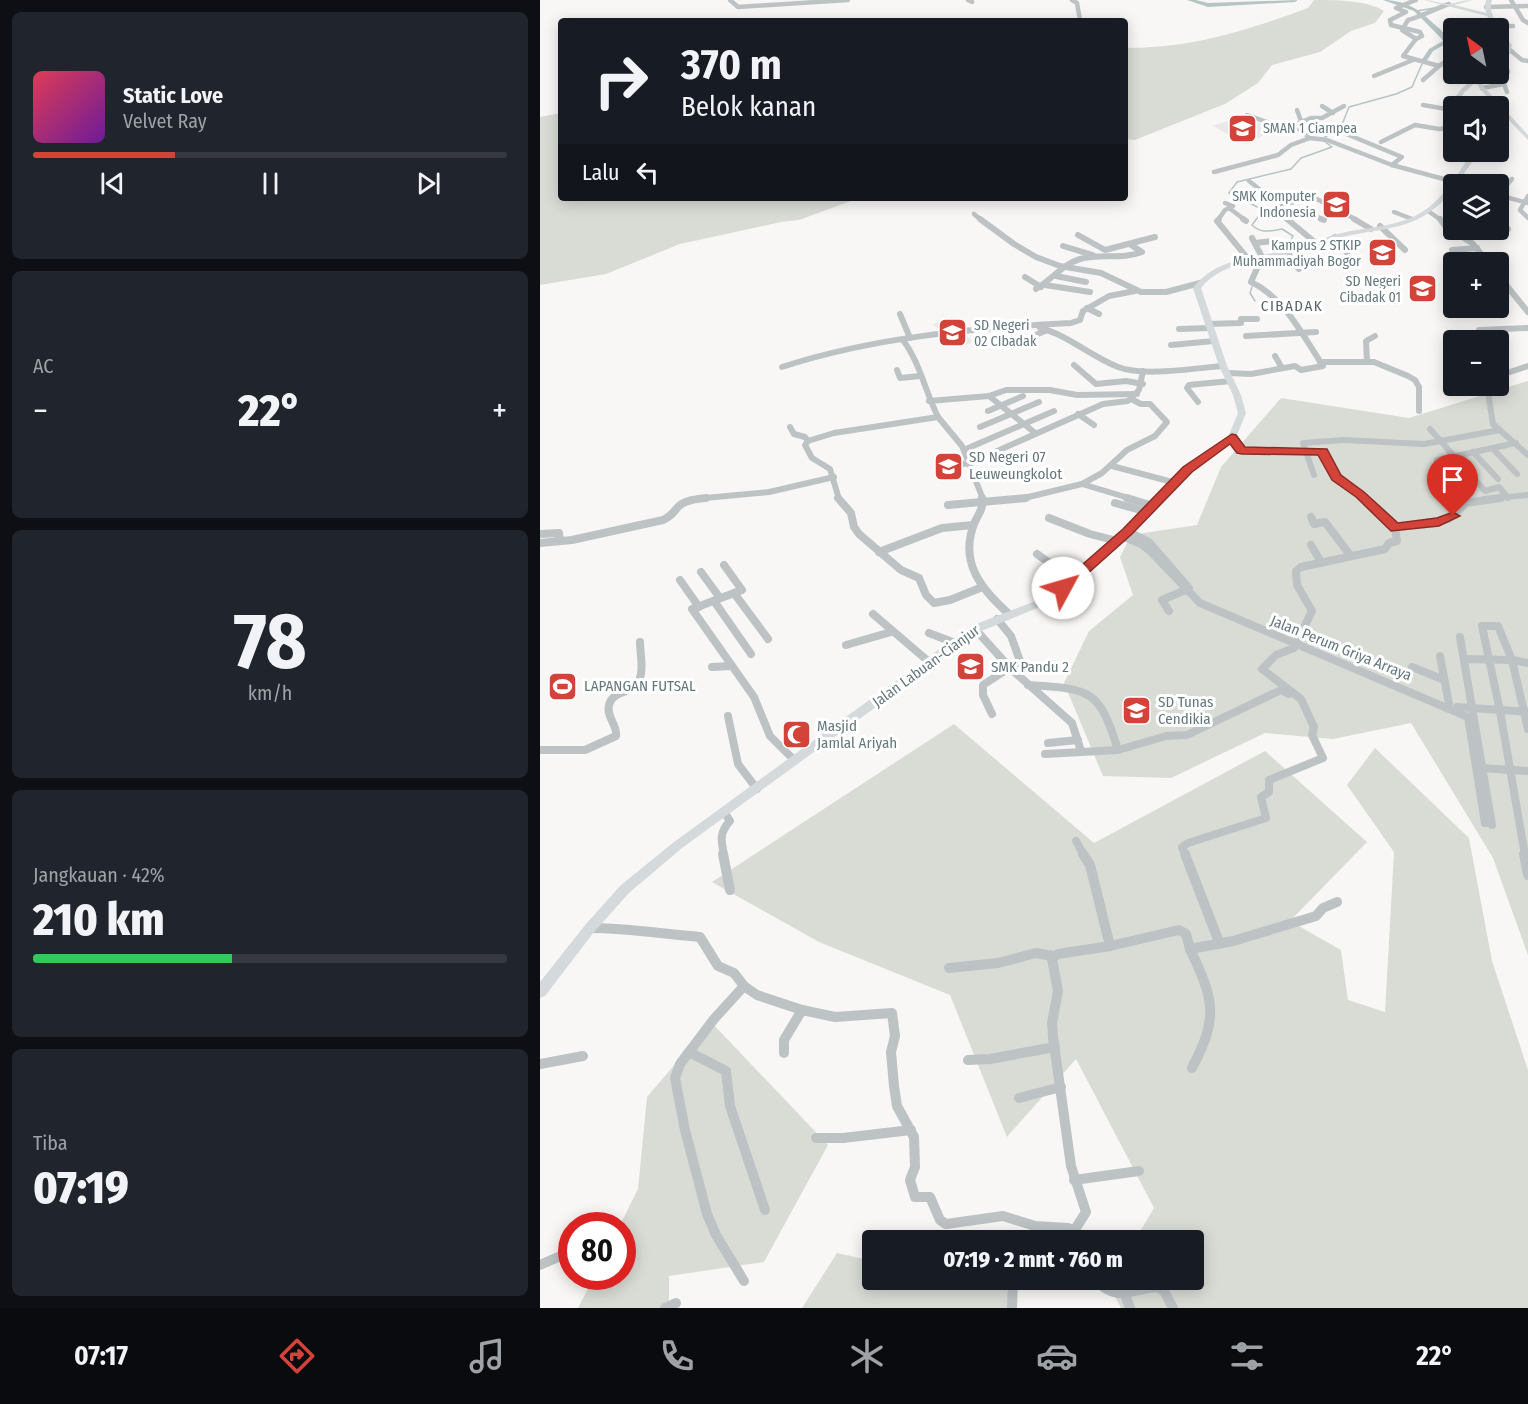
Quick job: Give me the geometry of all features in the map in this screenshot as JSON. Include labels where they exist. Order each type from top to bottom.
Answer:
[{"type":"highway","points":[[1459,96],[1471,84]]},
{"type":"highway","points":[[1232,438],[1242,413],[1198,294],[1197,288],[1200,283],[1227,266],[1412,219],[1428,211],[1443,194]]},
{"type":"highway","name":"Jalan Labuan-Cianjur","points":[[540,992],[590,927],[625,889],[650,867],[928,661],[975,629],[1050,599],[1078,577],[1195,464],[1232,438]]},
{"type":"main road","points":[[1426,0],[1487,7]]},
{"type":"main road","points":[[1449,4],[1471,0]]},
{"type":"main road","points":[[1481,84],[1482,88],[1528,138]]},
{"type":"street","points":[[730,0],[735,6],[744,8],[848,0]]},
{"type":"street","points":[[1072,0],[1077,3],[1081,18]]},
{"type":"street","points":[[1404,27],[1391,25],[1390,20],[1406,12],[1396,9],[1416,0]]},
{"type":"street","points":[[1511,0],[1523,20],[1528,22]]},
{"type":"street","points":[[1439,66],[1403,56],[1416,39],[1403,31],[1408,20],[1424,16],[1429,11],[1449,4]]},
{"type":"street","points":[[1487,7],[1528,6]]},
{"type":"street","points":[[1509,26],[1513,26]]},
{"type":"street","points":[[1510,47],[1526,61],[1528,67]]},
{"type":"street","points":[[1374,76],[1413,60]]},
{"type":"street","points":[[1423,80],[1443,63]]},
{"type":"street","points":[[1482,88],[1504,84],[1507,92]]},
{"type":"street","points":[[1423,105],[1443,108]]},
{"type":"street","points":[[1322,106],[1333,113]]},
{"type":"street","points":[[1247,115],[1275,125],[1294,125],[1301,121],[1322,118],[1344,106]]},
{"type":"street","points":[[1296,110],[1301,121]]},
{"type":"street","points":[[1294,125],[1310,138]]},
{"type":"street","points":[[1381,142],[1415,125],[1443,129]]},
{"type":"street","points":[[1327,140],[1345,132],[1402,158],[1392,165]]},
{"type":"street","points":[[1214,172],[1278,155],[1291,145],[1310,138],[1327,140],[1392,165],[1443,179]]},
{"type":"street","points":[[1351,149],[1366,141]]},
{"type":"street","points":[[1249,181],[1279,205],[1296,228],[1317,244]]},
{"type":"street","points":[[1240,198],[1262,191]]},
{"type":"street","points":[[1311,196],[1371,228]]},
{"type":"street","points":[[1509,197],[1527,200],[1520,210],[1528,218]]},
{"type":"street","points":[[1279,205],[1294,202]]},
{"type":"street","points":[[1033,326],[1059,333],[1085,352],[1107,364],[1143,371],[1251,375],[1282,368],[1321,368],[1320,362],[1302,333],[1281,304],[1266,289],[1254,284],[1258,264],[1255,259],[1217,221],[1227,205],[1246,221]]},
{"type":"street","points":[[1428,211],[1439,217],[1443,223]]},
{"type":"street","points":[[1287,216],[1308,212],[1324,220]]},
{"type":"street","points":[[1394,212],[1412,219]]},
{"type":"street","points":[[974,214],[1022,250],[1065,267],[1097,272],[1114,278],[1136,291]]},
{"type":"street","points":[[1380,226],[1405,250]]},
{"type":"street","points":[[1078,235],[1105,250],[1155,237]]},
{"type":"street","points":[[1335,237],[1347,253]]},
{"type":"street","points":[[1255,259],[1253,240],[1273,241]]},
{"type":"street","points":[[1467,240],[1480,252]]},
{"type":"street","points":[[1078,260],[1128,256],[1142,252],[1131,245]]},
{"type":"street","points":[[1063,246],[1104,257]]},
{"type":"street","points":[[1451,252],[1452,250],[1477,248]]},
{"type":"street","points":[[1289,252],[1290,258],[1299,269]]},
{"type":"street","points":[[1041,287],[1065,267],[1087,254]]},
{"type":"street","points":[[1056,276],[1086,282]]},
{"type":"street","points":[[1025,277],[1041,287],[1090,292]]},
{"type":"street","points":[[782,367],[810,358],[907,339],[1075,322],[1080,320],[1083,311],[1109,296],[1136,291],[1167,292],[1200,283]]},
{"type":"street","points":[[1509,289],[1528,312]]},
{"type":"street","points":[[1167,292],[1173,298]]},
{"type":"street","points":[[1087,308],[1099,314]]},
{"type":"street","points":[[900,314],[929,401],[938,417],[966,449],[983,502],[981,513],[973,525],[971,558],[973,576],[980,588],[1009,614]]},
{"type":"street","points":[[1179,329],[1241,323],[1241,320],[1257,319]]},
{"type":"street","points":[[1479,330],[1528,328]]},
{"type":"street","points":[[1026,339],[1045,331],[1042,329]]},
{"type":"street","points":[[1246,336],[1316,332]]},
{"type":"street","points":[[1367,362],[1366,341],[1375,336]]},
{"type":"street","points":[[1172,345],[1214,341]]},
{"type":"street","points":[[1275,357],[1282,368]]},
{"type":"street","points":[[1320,362],[1374,362],[1415,380],[1419,387],[1419,411]]},
{"type":"street","points":[[1074,365],[1096,384],[1126,381],[1143,384]]},
{"type":"street","points":[[1509,372],[1528,366]]},
{"type":"street","points":[[897,370],[900,378],[920,376]]},
{"type":"street","points":[[941,467],[970,463],[1078,414],[1103,404],[1122,402],[1134,397],[1143,384],[1143,371]]},
{"type":"street","points":[[1198,402],[1187,386],[1227,374]]},
{"type":"street","points":[[929,401],[989,396],[1006,390],[1050,390],[1077,395],[1134,397],[1141,404],[1150,404],[1167,422],[1155,436],[1127,450],[1112,466],[1082,483],[1025,498],[948,505]]},
{"type":"street","points":[[989,396],[1034,432]]},
{"type":"street","points":[[988,411],[1023,396]]},
{"type":"street","points":[[1488,396],[1492,421],[1528,455]]},
{"type":"street","points":[[980,426],[1039,402]]},
{"type":"street","points":[[966,449],[1054,411]]},
{"type":"street","points":[[1078,414],[1094,425]]},
{"type":"street","points":[[938,417],[834,433],[808,441],[805,445],[812,458],[830,469],[839,500],[851,513],[854,527],[901,570],[919,578],[926,595],[934,603],[950,600],[980,588]]},
{"type":"street","points":[[790,427],[794,434],[805,437],[808,441]]},
{"type":"street","points":[[1430,429],[1485,491],[1500,488],[1509,498]]},
{"type":"street","points":[[1314,475],[1303,443],[1339,440],[1372,444],[1443,443],[1500,430]]},
{"type":"street","points":[[1219,942],[1182,847],[1188,843],[1266,818],[1261,797],[1269,792],[1269,780],[1323,758],[1312,735],[1314,727],[1301,699],[1262,669],[1276,655],[1290,651],[1312,611],[1297,585],[1296,571],[1301,567],[1388,548],[1389,543],[1398,539],[1395,528],[1360,494],[1336,477],[1322,451],[1242,451],[1232,438]]},
{"type":"street","points":[[1465,503],[1436,461],[1453,455],[1516,444]]},
{"type":"street","points":[[1492,448],[1516,474]]},
{"type":"street","points":[[1473,452],[1498,479]]},
{"type":"street","points":[[1112,466],[1176,483]]},
{"type":"street","points":[[540,543],[560,542],[663,520],[670,517],[680,505],[695,499],[769,492],[834,477]]},
{"type":"street","points":[[1082,483],[1150,509]]},
{"type":"street","points":[[1395,528],[1449,519],[1465,503],[1528,495]]},
{"type":"street","points":[[1115,503],[1150,509]]},
{"type":"street","points":[[1311,517],[1314,524],[1325,522],[1350,555]]},
{"type":"street","points":[[1049,518],[1090,534],[1122,536],[1149,542],[1187,590],[1196,596],[1221,609],[1341,661],[1395,681],[1448,706],[1460,709],[1526,712]]},
{"type":"street","points":[[879,552],[942,528],[973,525]]},
{"type":"street","points":[[540,534],[559,533],[560,542]]},
{"type":"street","points":[[1311,545],[1322,562]]},
{"type":"street","points":[[1037,554],[1055,567],[1078,577]]},
{"type":"street","points":[[724,565],[742,590],[692,609],[754,697],[765,719],[770,736],[795,761]]},
{"type":"street","points":[[701,572],[751,654]]},
{"type":"street","points":[[680,580],[699,607]]},
{"type":"street","points":[[1169,611],[1162,600],[1187,590]]},
{"type":"street","points":[[734,593],[768,639]]},
{"type":"street","points":[[873,614],[891,632],[928,661]]},
{"type":"street","points":[[992,714],[983,695],[983,685],[986,681],[1011,669],[1020,661],[1011,636],[997,619]]},
{"type":"street","points":[[1528,729],[1526,712],[1512,660],[1498,626],[1482,626],[1525,838],[1528,875]]},
{"type":"street","points":[[975,629],[1011,669],[1072,723],[1081,751]]},
{"type":"street","points":[[846,645],[891,632]]},
{"type":"street","points":[[929,633],[955,643]]},
{"type":"street","points":[[1461,637],[1481,768],[1528,771]]},
{"type":"street","points":[[540,750],[585,750],[616,735],[617,731],[608,714],[609,705],[616,694],[637,684],[640,678],[640,642]]},
{"type":"street","points":[[722,653],[712,667],[732,666]]},
{"type":"street","points":[[1440,656],[1448,706]]},
{"type":"street","points":[[1465,659],[1512,660],[1528,663]]},
{"type":"street","name":"Jalan Perum Griya Arraya","points":[[1341,661],[1448,706],[1468,717],[1488,824],[1481,768]]},
{"type":"street","points":[[1412,667],[1444,680]]},
{"type":"street","points":[[1383,680],[1395,681]]},
{"type":"street","points":[[1028,685],[1076,688],[1093,696],[1108,716],[1118,750]]},
{"type":"street","points":[[1045,754],[1118,750],[1166,736],[1198,731],[1281,690],[1285,690],[1297,701]]},
{"type":"street","points":[[728,716],[732,747],[739,767],[745,778],[757,789]]},
{"type":"street","points":[[1048,743],[1078,740]]},
{"type":"street","points":[[724,812],[730,821],[721,831],[720,836],[730,890]]},
{"type":"street","points":[[1076,841],[1090,865],[1110,945]]},
{"type":"street","points":[[1190,949],[1233,941],[1312,918],[1326,906],[1337,903]]},
{"type":"street","points":[[590,927],[624,928],[642,933],[700,937],[718,966],[734,973],[744,986],[757,995],[802,1010],[842,1017],[892,1013],[895,1036],[891,1052],[896,1100],[911,1130],[916,1159],[910,1180],[912,1193],[918,1198],[932,1199],[942,1223],[1003,1216],[1035,1226],[1070,1230]]},
{"type":"street","points":[[949,968],[998,963],[1036,953],[1053,956],[1179,930],[1186,934],[1214,1010],[1207,1039],[1192,1068]]},
{"type":"street","points":[[1053,956],[1052,963],[1058,989],[1052,1014],[1051,1034],[1055,1047],[1074,1180],[1086,1212],[1078,1230]]},
{"type":"street","points":[[744,986],[689,1052],[679,1066],[675,1078],[685,1130],[707,1214],[716,1235],[744,1281]]},
{"type":"street","points":[[784,1053],[784,1040],[802,1010]]},
{"type":"street","points":[[968,1060],[990,1059],[1055,1047]]},
{"type":"street","points":[[689,1052],[726,1071],[730,1107],[765,1210]]},
{"type":"street","points":[[540,1064],[584,1056]]},
{"type":"street","points":[[1019,1098],[1061,1087]]},
{"type":"street","points":[[816,1138],[843,1138],[911,1130]]},
{"type":"street","points":[[1074,1180],[1139,1171]]},
{"type":"street","points":[[540,1265],[558,1257]]},
{"type":"street","points":[[1108,1290],[1125,1295],[1158,1287],[1164,1292],[1173,1308]]},
{"type":"street","points":[[1012,1308],[1013,1290]]},
{"type":"street","points":[[1125,1295],[1130,1308]]},
{"type":"shaded area","points":[[1314,0],[1342,1],[1369,5],[1384,11],[1375,23],[1351,31],[1320,52],[1272,65],[1258,83],[1225,104],[1135,140],[1128,139],[1128,48],[1173,45],[1218,37],[1308,8]]},
{"type":"shaded area","points":[[558,114],[558,201],[851,201],[799,220],[680,244],[606,274],[540,285],[540,117]]},
{"type":"shaded area","name":"SMAN 1 Ciampea","points":[[1246,115],[1273,131],[1246,144],[1213,126]]},
{"type":"shaded area","name":"SD Negeri 02 CIbadak","points":[[952,317],[966,329],[962,332],[974,342],[958,347],[933,324]]},
{"type":"shaded area","points":[[1528,381],[1528,955],[1493,858],[1411,723],[1333,739],[1265,733],[1171,778],[1103,776],[1064,683],[1089,631],[1133,595],[1120,557],[1131,535],[1197,525],[1221,467],[1281,398],[1409,418],[1480,396],[1509,396],[1509,387]]},
{"type":"shaded area","name":"LAPANGAN FUTSAL","points":[[572,674],[574,693],[553,697],[551,678]]},
{"type":"shaded area","points":[[954,724],[1094,843],[1265,751],[1367,842],[1290,921],[1341,950],[1348,1000],[1385,1012],[1394,852],[1347,785],[1375,748],[1469,838],[1492,961],[1528,1070],[1528,1308],[1121,1308],[1112,1290],[1204,1290],[1204,1230],[1141,1230],[1154,1208],[1076,1059],[1007,1137],[950,995],[819,942],[712,882]]},
{"type":"shaded area","points":[[711,1022],[828,1145],[764,1262],[669,1276],[669,1308],[578,1308],[587,1290],[636,1290],[636,1212],[626,1212],[638,1189],[647,1097]]},
{"type":"shaded area","points":[[837,1253],[862,1259],[862,1290],[1014,1290],[1013,1308],[802,1308]]},
{"type":"waterway","points":[[1190,0],[1208,5],[1295,0]]},
{"type":"waterway","points":[[1386,0],[1416,10],[1444,37],[1446,42],[1431,50],[1424,61]]},
{"type":"waterway","points":[[1417,11],[1434,8]]},
{"type":"waterway","points":[[1325,137],[1341,127],[1349,107],[1396,94],[1412,87],[1422,64]]},
{"type":"waterway","points":[[1237,198],[1229,193],[1237,182],[1291,169],[1301,158],[1332,147],[1324,141]]},
{"type":"waterway","points":[[1242,199],[1263,210],[1252,225],[1255,228],[1266,231],[1282,229],[1293,236],[1291,240],[1276,248],[1275,253]]},
{"type":"waterway","points":[[1261,266],[1282,262],[1278,257]]},
{"type":"waterway","points":[[1252,287],[1250,293],[1255,301]]},
{"type":"place","name":"SMAN 1 Ciampea","points":[[1242,128]]},
{"type":"place","name":"SMK Komputer Indonesia","points":[[1337,204]]},
{"type":"place","name":"Kampus 2 STKIP Muhammadiyah Bogor","points":[[1382,253]]},
{"type":"place","name":"SD Negeri Cibadak 01","points":[[1422,289]]},
{"type":"place","name":"SD Negeri 02 CIbadak","points":[[953,333]]},
{"type":"place","name":"SD Negeri 07 Leuweungkolot","points":[[948,466]]},
{"type":"place","name":"SMK Pandu 2","points":[[970,667]]},
{"type":"place","name":"LAPANGAN FUTSAL","points":[[563,686]]},
{"type":"place","name":"SD Tunas Cendikia","points":[[1137,711]]},
{"type":"place","name":"Masjid Jamlal Ariyah","points":[[796,735]]},
{"type":"district","name":"CIBADAK","points":[[1292,306]]},
{"type":"route","points":[[1063,588],[1127,531],[1187,470],[1232,438],[1242,451],[1322,451],[1336,477],[1360,494],[1395,528],[1439,522],[1453,516]]}]
